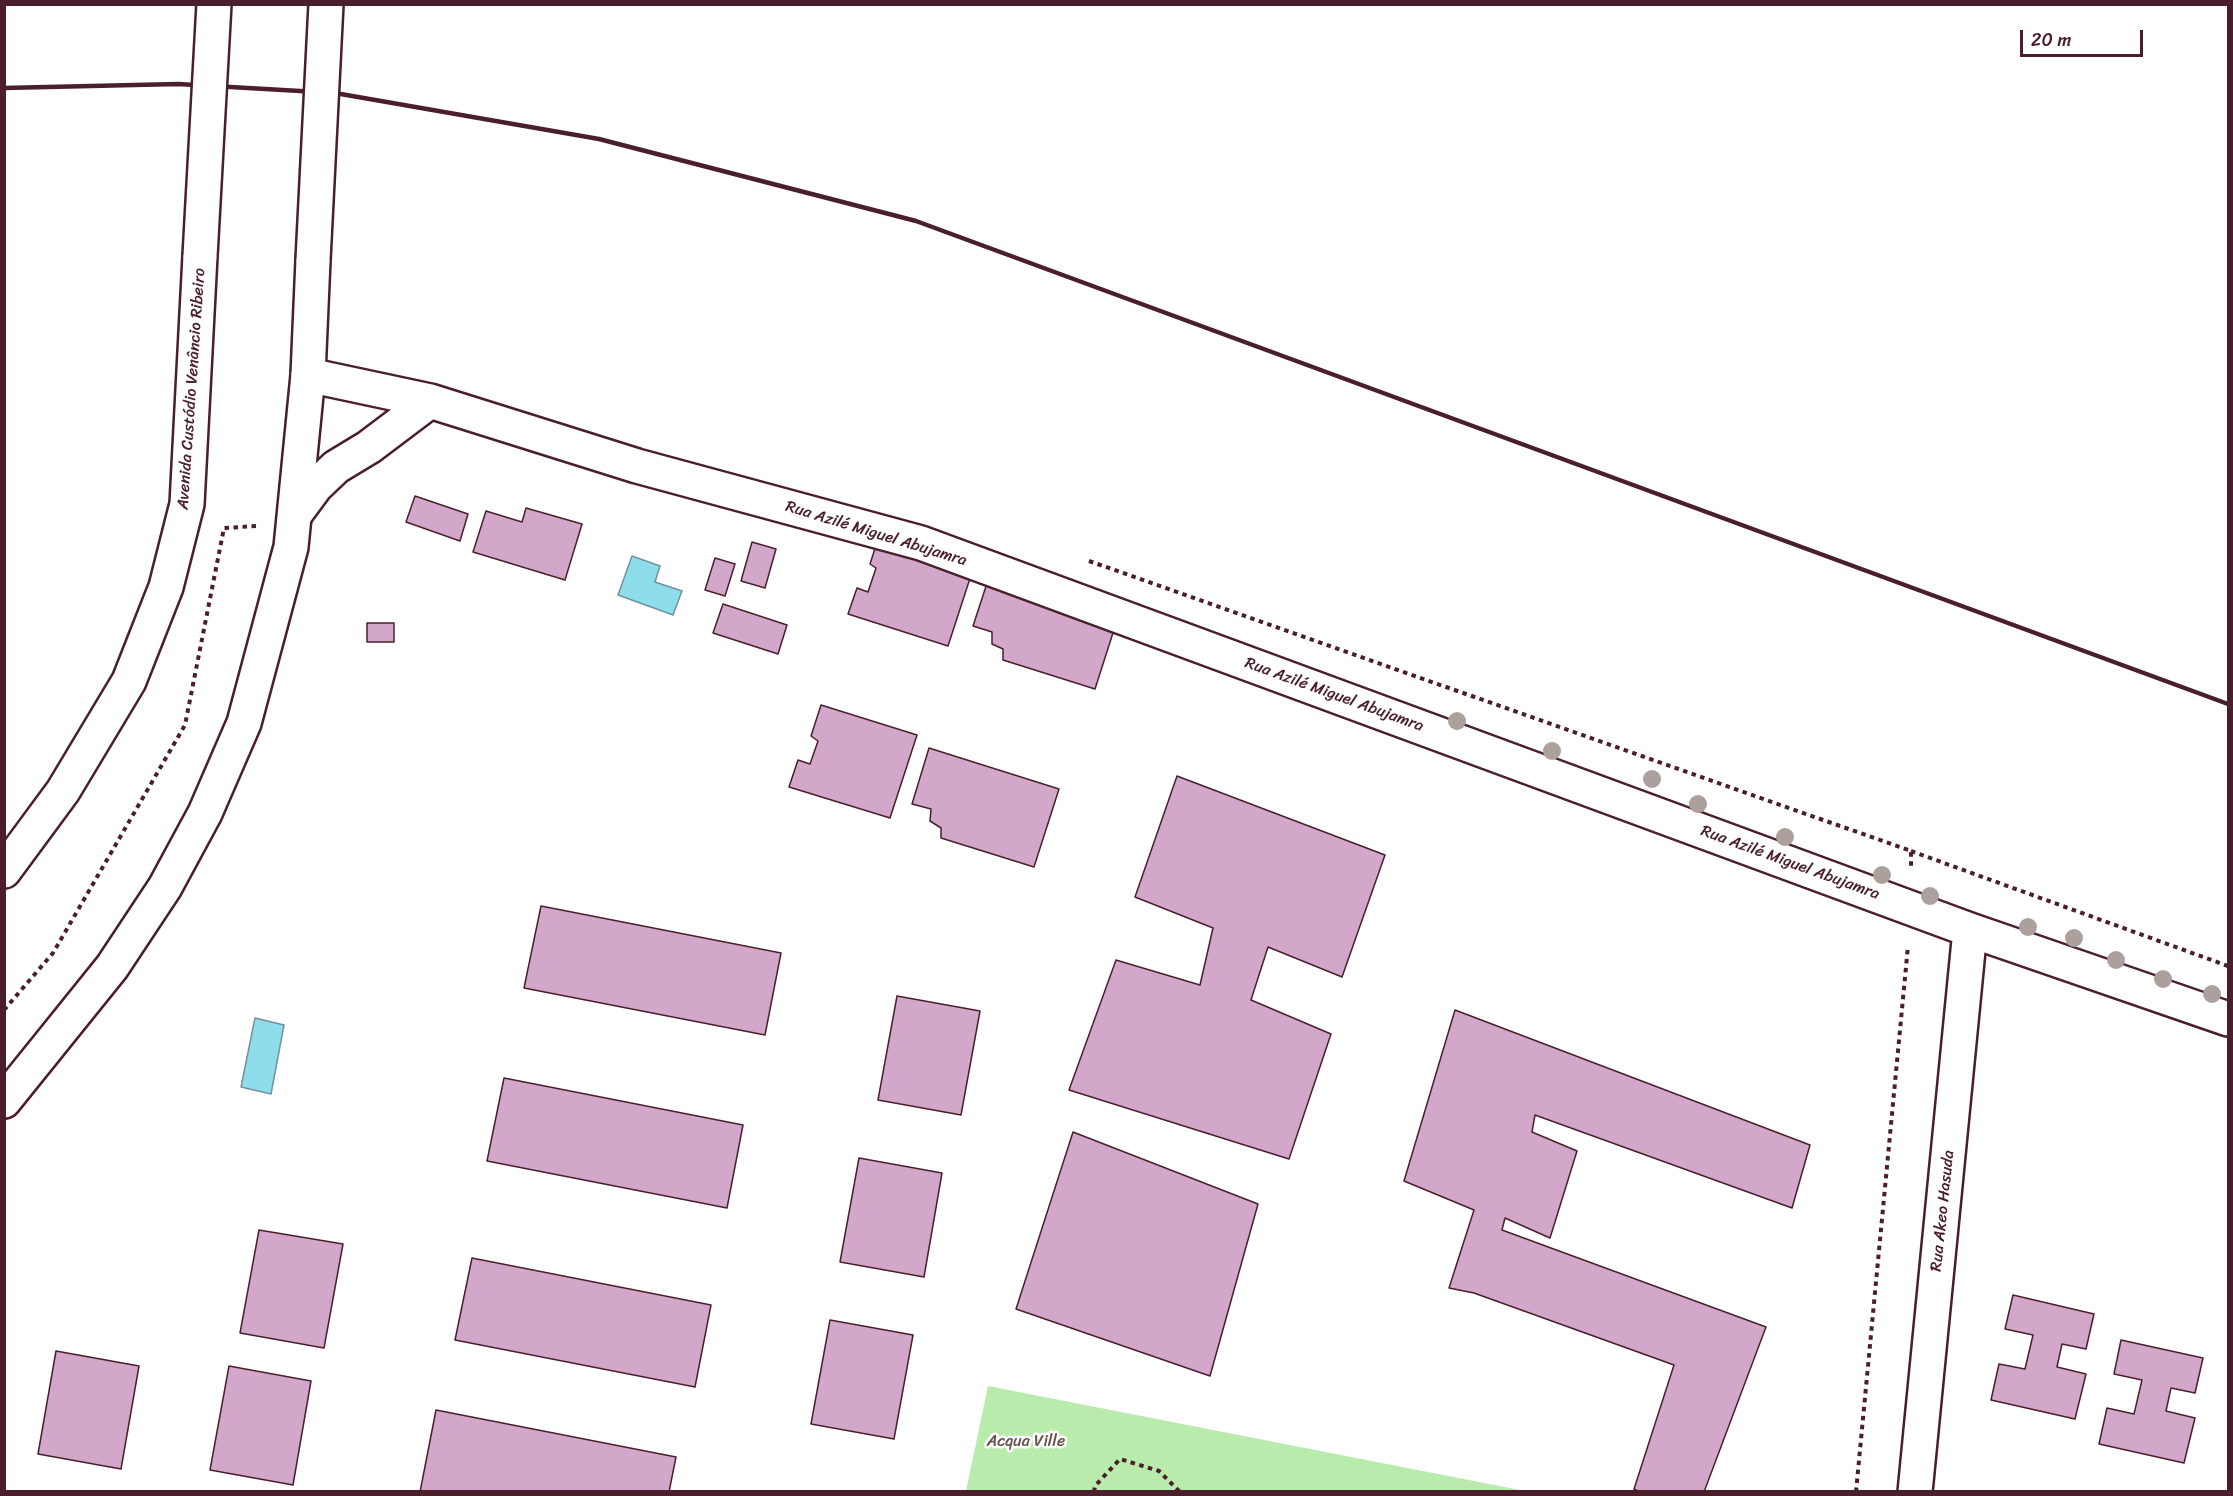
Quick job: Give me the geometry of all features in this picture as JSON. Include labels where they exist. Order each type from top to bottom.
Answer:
[{"type":"street","name":"Avenida Custódio Venâncio Ribeiro","points":[[4,871],[63,791],[129,681],[166,587],[187,504],[214,4]]},
{"type":"street","points":[[4,1101],[112,967],[165,887],[205,813],[244,723],[291,548],[295,519],[308,375],[326,4]]},
{"type":"street","name":"Rua Azilé Miguel Abujamra","points":[[308,375],[429,401],[637,466],[921,543],[1970,930],[2229,1019]]},
{"type":"street","points":[[295,519],[316,486],[336,467],[369,447],[429,401]]},
{"type":"street","name":"Rua Akeo Hasuda","points":[[1915,1491],[1970,930]]},
{"type":"path","points":[[4,1010],[53,953],[185,725],[224,528],[295,519]]},
{"type":"path","points":[[1079,558],[1911,851],[2229,966]]},
{"type":"path","points":[[1856,1491],[1911,908],[1911,851]]},
{"type":"path","points":[[1094,1491],[1095,1486],[1120,1459],[1159,1471],[1180,1491]]},
{"type":"green space","name":"Acqua Ville","points":[[988,1386],[1525,1491],[966,1491]]},
{"type":"water","points":[[632,556],[660,566],[655,582],[682,591],[673,615],[618,595]]},
{"type":"water","points":[[255,1018],[284,1025],[271,1094],[241,1087]]},
{"type":"building","points":[[415,496],[468,514],[460,541],[406,522]]},
{"type":"building","points":[[526,508],[582,524],[565,580],[473,552],[486,511],[522,522]]},
{"type":"building","points":[[880,533],[975,563],[948,646],[848,614],[857,588],[868,592],[876,568],[870,564]]},
{"type":"building","points":[[752,542],[776,549],[765,588],[741,581]]},
{"type":"building","points":[[715,558],[735,564],[725,596],[705,590]]},
{"type":"building","points":[[991,571],[1120,611],[1095,689],[1003,660],[1003,649],[992,644],[992,632],[973,626]]},
{"type":"building","points":[[723,604],[787,625],[778,654],[713,633]]},
{"type":"building","points":[[367,623],[394,623],[394,642],[367,642]]},
{"type":"building","points":[[821,705],[917,735],[890,818],[789,787],[798,760],[810,764],[818,741],[811,736]]},
{"type":"building","points":[[929,748],[1059,789],[1034,867],[941,838],[941,828],[930,821],[931,809],[912,804]]},
{"type":"building","points":[[1177,776],[1385,855],[1342,977],[1268,947],[1251,1000],[1331,1034],[1289,1159],[1069,1090],[1116,960],[1200,985],[1213,928],[1135,897]]},
{"type":"building","points":[[541,906],[781,953],[765,1035],[524,988]]},
{"type":"building","points":[[897,996],[980,1011],[961,1115],[878,1100]]},
{"type":"building","points":[[1455,1010],[1810,1145],[1792,1208],[1535,1115],[1532,1132],[1577,1151],[1550,1238],[1505,1218],[1502,1230],[1766,1327],[1704,1492],[1640,1492],[1634,1489],[1674,1365],[1474,1293],[1449,1288],[1474,1210],[1404,1181]]},
{"type":"building","points":[[504,1078],[743,1125],[727,1208],[487,1161]]},
{"type":"building","points":[[1073,1132],[1258,1204],[1210,1376],[1016,1309]]},
{"type":"building","points":[[859,1158],[942,1173],[924,1277],[840,1262]]},
{"type":"building","points":[[259,1230],[343,1244],[324,1348],[240,1333]]},
{"type":"building","points":[[472,1258],[711,1305],[695,1387],[455,1340]]},
{"type":"building","points":[[2013,1295],[2094,1314],[2086,1349],[2062,1344],[2057,1367],[2086,1374],[2075,1419],[1991,1400],[1999,1364],[2025,1369],[2033,1335],[2005,1329]]},
{"type":"building","points":[[830,1320],[913,1335],[894,1439],[811,1424]]},
{"type":"building","points":[[2121,1340],[2203,1358],[2195,1393],[2171,1388],[2166,1411],[2195,1418],[2184,1463],[2099,1444],[2107,1408],[2134,1414],[2142,1380],[2114,1374]]},
{"type":"building","points":[[56,1351],[139,1366],[121,1469],[38,1454]]},
{"type":"building","points":[[229,1366],[311,1381],[293,1485],[210,1470]]},
{"type":"building","points":[[436,1410],[676,1457],[669,1492],[420,1492]]},
{"type":"railway","points":[[4,88],[178,84],[335,93],[599,139],[916,221],[2228,704]]}]
